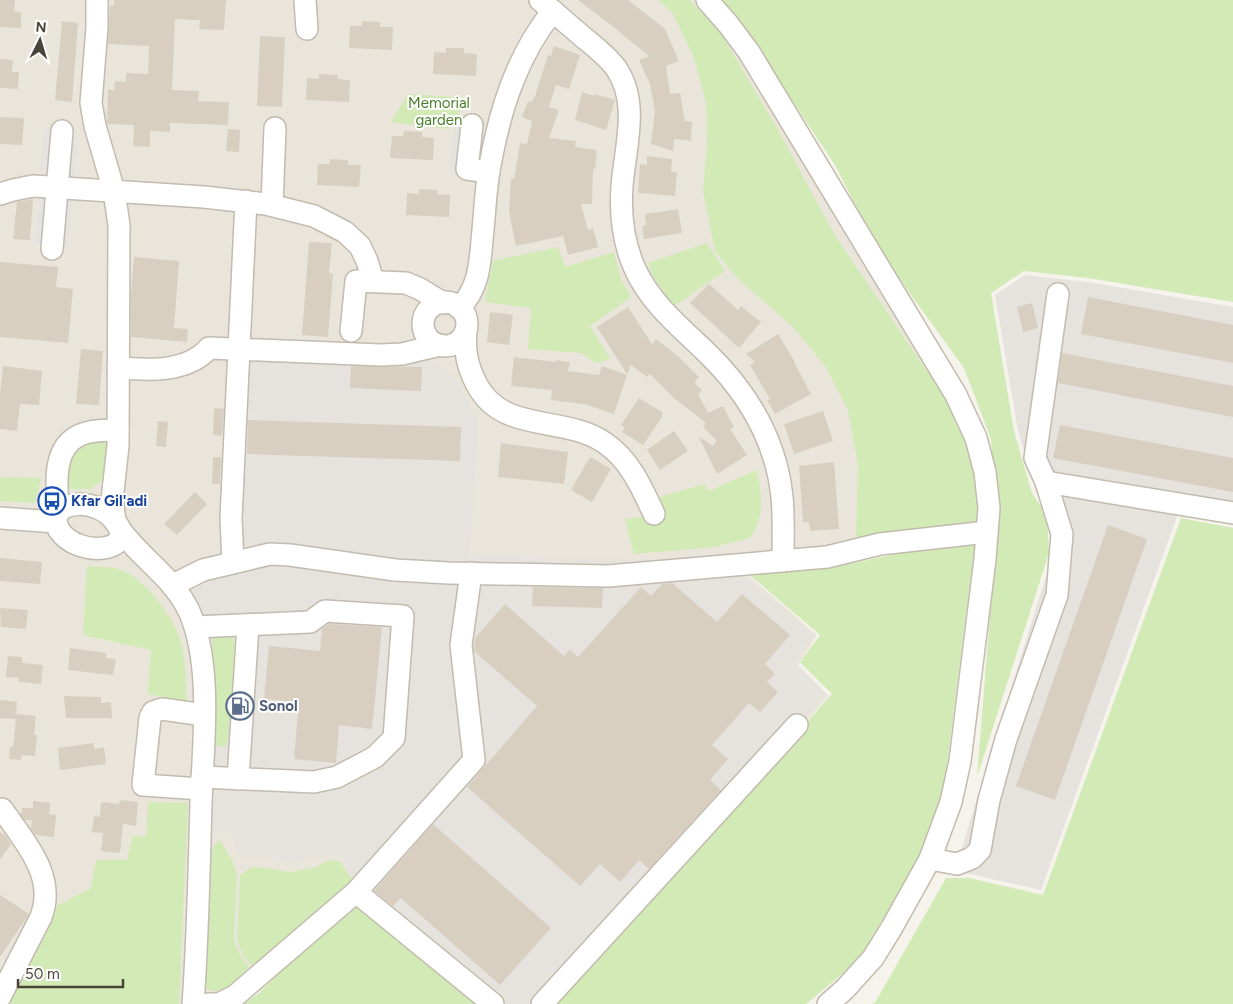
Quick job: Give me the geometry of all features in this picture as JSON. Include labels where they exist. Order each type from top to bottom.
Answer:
[{"type":"street","points":[[91,549],[105,548],[115,543],[119,538],[112,500],[118,430],[119,225],[114,191],[91,107],[97,27],[97,0]]},
{"type":"street","points":[[305,0],[307,29]]},
{"type":"street","points":[[707,0],[749,52],[956,395],[976,438],[986,472],[988,508],[985,559],[960,761],[951,802],[930,859],[873,958],[845,989],[828,1004]]},
{"type":"street","points":[[468,366],[457,355],[433,343],[426,336],[423,321],[431,308],[451,305],[470,295],[478,272],[489,172],[498,126],[510,89],[533,40],[546,6],[603,54],[621,76],[628,98],[630,126],[621,203],[624,237],[629,254],[638,276],[657,304],[728,375],[760,420],[770,444],[779,477],[782,498],[784,561]]},
{"type":"street","points":[[472,125],[467,169],[489,172]]},
{"type":"street","points":[[272,205],[276,128]]},
{"type":"street","points":[[52,249],[62,131]]},
{"type":"street","points":[[0,194],[33,186],[204,197],[272,205],[314,216],[345,232],[360,246],[367,261],[372,281]]},
{"type":"street","points":[[233,563],[231,518],[246,202]]},
{"type":"street","points":[[351,331],[356,281],[406,283],[416,286],[451,305],[465,316],[465,348],[468,366],[478,388],[491,404],[499,410],[524,420],[575,429],[590,435],[614,450],[631,470],[654,514]]},
{"type":"street","points":[[394,282],[406,288],[417,297],[424,310],[422,329],[417,339],[395,355]]},
{"type":"street","points":[[930,859],[957,864],[972,858],[980,850],[989,800],[1006,740],[1057,595],[1062,534],[1046,482],[1035,458],[1058,294]]},
{"type":"street","points":[[118,368],[166,368],[192,361],[209,348],[395,355],[453,344],[464,336],[466,330]]},
{"type":"street","points":[[118,430],[89,432],[72,439],[66,446],[58,469],[57,517],[61,532],[76,544],[124,556],[157,569]]},
{"type":"street","points":[[57,517],[63,507],[71,504],[85,504],[100,499],[115,480]]},
{"type":"street","points":[[1046,482],[1233,513]]},
{"type":"street","points":[[85,504],[100,509],[117,524],[135,548],[173,585],[183,600],[195,627],[202,667],[204,715],[193,1004]]},
{"type":"street","points":[[0,518],[57,517]]},
{"type":"street","points":[[173,585],[203,570],[270,554],[290,555],[395,570],[608,576],[827,557],[880,544],[987,532]]},
{"type":"street","points":[[208,1004],[219,1004],[235,996],[356,892],[474,760],[461,645],[472,573]]},
{"type":"street","points":[[195,627],[310,622],[325,611],[403,616],[394,738],[375,758],[337,777],[314,782],[238,779],[202,783],[143,785],[150,718],[153,712],[162,709],[204,715]]},
{"type":"street","points":[[238,779],[248,625]]},
{"type":"street","points":[[542,1004],[797,725]]},
{"type":"street","points":[[0,996],[42,917],[46,907],[47,896],[41,868],[2,809]]},
{"type":"street","points":[[356,892],[493,1004]]},
{"type":"shaded area","points":[[0,0],[715,0],[962,393],[993,533],[892,552],[856,562],[742,570],[817,635],[798,665],[829,696],[556,1004],[357,899],[235,1004],[0,1004]]},
{"type":"shaded area","points":[[454,120],[484,123],[479,175],[449,172]]},
{"type":"shaded area","points":[[44,129],[78,132],[68,247],[35,245]]},
{"type":"shaded area","points":[[1025,275],[1088,282],[1233,307],[1233,524],[1178,514],[1041,890],[970,874],[954,873],[1053,553],[1051,513],[1036,491],[1018,431],[995,295]]},
{"type":"shaded area","points":[[246,359],[431,360],[454,374],[478,421],[470,555],[721,562],[742,575],[813,636],[793,662],[825,694],[549,1004],[483,1004],[356,898],[343,856],[321,856],[291,862],[277,859],[240,857],[230,830],[212,838],[208,741],[188,590],[226,575],[241,552]]},
{"type":"green space","points":[[658,0],[690,0],[722,35],[777,128],[834,234],[950,405],[968,449],[979,494],[975,523],[856,537],[858,465],[848,410],[825,366],[792,326],[737,278],[715,251],[703,191],[707,143],[706,103],[694,58],[672,12]]},
{"type":"green space","points":[[718,0],[1233,0],[1233,302],[1088,278],[1024,271],[991,293],[1014,431],[1032,493],[1047,515],[1049,553],[977,777],[997,528],[991,439],[964,368],[877,248],[835,165],[752,40]]},
{"type":"green space","name":"Memorial garden","points":[[408,94],[468,98],[448,129],[391,122]]},
{"type":"green space","points":[[707,243],[725,271],[674,306],[654,278],[648,263]]},
{"type":"green space","points":[[558,247],[565,267],[614,252],[621,279],[631,297],[590,326],[610,359],[596,363],[581,353],[528,349],[531,308],[485,302],[493,261]]},
{"type":"green space","points":[[108,438],[104,479],[91,489],[69,489],[70,468],[76,454],[88,445]]},
{"type":"green space","points":[[757,470],[761,505],[755,530],[750,538],[714,547],[634,554],[625,519],[664,514],[660,497],[704,484],[708,491]]},
{"type":"green space","points":[[0,477],[41,478],[35,503],[0,501]]},
{"type":"green space","points":[[1181,518],[1233,528],[1233,1004],[872,1004],[876,1001],[946,878],[969,878],[1043,895]]},
{"type":"green space","points":[[975,543],[945,781],[925,850],[858,961],[806,1004],[556,1004],[832,694],[800,662],[820,635],[745,571],[845,565],[900,553]]},
{"type":"green space","points":[[87,566],[113,568],[130,574],[157,599],[171,620],[182,646],[186,701],[148,694],[151,650],[83,635]]},
{"type":"green space","points":[[230,634],[236,650],[228,738],[227,744],[223,747],[215,745],[213,739],[212,640],[214,636]]},
{"type":"green space","points":[[148,802],[188,803],[179,1004],[12,1004],[9,1002],[57,906],[91,888],[96,860],[127,860],[132,836],[146,837]]},
{"type":"green space","points":[[220,840],[233,861],[237,875],[234,940],[240,955],[249,967],[230,986],[213,991],[206,989],[202,983],[209,857],[214,845]]},
{"type":"green space","points":[[333,860],[340,862],[355,884],[252,967],[243,955],[237,940],[240,875],[252,867],[288,872],[317,867],[324,862]]},
{"type":"green space","points":[[351,901],[475,1004],[243,1004],[258,994]]},
{"type":"building","points":[[0,0],[15,0],[14,11],[21,12],[21,28],[0,27]]},
{"type":"building","points":[[114,0],[226,0],[224,30],[199,29],[200,20],[175,19],[172,90],[199,91],[198,101],[229,102],[228,125],[170,123],[170,132],[150,131],[150,147],[133,146],[134,125],[107,124],[108,90],[114,90],[115,81],[126,82],[126,73],[148,74],[149,46],[108,44],[110,5],[114,6]]},
{"type":"building","points":[[578,0],[628,0],[665,29],[679,61],[666,66],[670,94],[680,93],[685,121],[692,122],[691,141],[674,139],[673,151],[651,144],[655,111],[650,84],[639,60],[649,56]]},
{"type":"building","points":[[62,21],[78,23],[72,102],[55,100]]},
{"type":"building","points":[[362,21],[380,22],[380,27],[393,27],[392,50],[349,48],[350,26],[362,26]]},
{"type":"building","points":[[260,36],[285,37],[282,107],[257,106]]},
{"type":"building","points":[[554,46],[580,55],[569,89],[556,85],[549,107],[559,110],[549,138],[576,141],[575,147],[597,150],[595,169],[593,169],[592,204],[581,204],[588,230],[593,228],[598,247],[568,255],[563,236],[516,246],[509,212],[511,178],[514,179],[520,143],[527,144],[532,121],[522,117],[528,101],[531,102],[535,96],[548,55],[551,56]]},
{"type":"building","points":[[446,48],[464,48],[464,53],[477,54],[476,76],[433,74],[434,52],[446,53]]},
{"type":"building","points":[[0,59],[13,60],[12,72],[19,72],[18,89],[0,88]]},
{"type":"building","points":[[319,74],[338,75],[337,79],[350,80],[349,102],[306,100],[307,78],[319,79]]},
{"type":"building","points":[[582,92],[615,100],[606,130],[575,120]]},
{"type":"building","points":[[0,117],[24,118],[22,145],[0,144]]},
{"type":"building","points":[[228,129],[240,130],[239,152],[226,151]]},
{"type":"building","points":[[404,131],[422,132],[422,137],[434,138],[433,160],[390,158],[392,136],[403,136]]},
{"type":"building","points":[[647,156],[672,159],[671,172],[677,172],[675,196],[638,193],[640,164],[647,165]]},
{"type":"building","points":[[330,159],[348,160],[348,165],[361,165],[359,187],[317,185],[318,164],[330,164]]},
{"type":"building","points":[[419,189],[437,190],[437,194],[450,195],[449,217],[406,215],[407,193],[419,194]]},
{"type":"building","points":[[33,199],[30,240],[13,239],[17,202]]},
{"type":"building","points":[[678,209],[682,233],[644,239],[642,226],[646,225],[645,214]]},
{"type":"building","points":[[309,242],[332,243],[329,273],[333,274],[328,337],[302,335]]},
{"type":"building","points":[[134,257],[179,261],[174,328],[188,329],[187,342],[131,337],[131,293]]},
{"type":"building","points":[[0,262],[58,267],[56,287],[73,289],[68,343],[0,337]]},
{"type":"building","points":[[709,284],[738,310],[741,306],[761,322],[739,348],[690,303]]},
{"type":"building","points":[[1088,297],[1233,325],[1233,363],[1081,334]]},
{"type":"building","points":[[1032,303],[1038,328],[1023,332],[1017,307]]},
{"type":"building","points":[[628,307],[652,344],[656,339],[680,358],[699,377],[694,382],[702,390],[698,394],[708,413],[723,406],[734,427],[730,429],[747,455],[717,474],[699,437],[713,446],[717,441],[703,427],[706,423],[674,398],[650,374],[647,377],[631,365],[627,374],[597,327]]},
{"type":"building","points":[[490,312],[513,315],[509,345],[487,342]]},
{"type":"building","points":[[778,334],[811,394],[775,414],[767,400],[770,399],[750,365],[755,362],[746,354]]},
{"type":"building","points":[[81,349],[103,351],[99,405],[76,404]]},
{"type":"building","points":[[1062,353],[1233,386],[1233,417],[1058,383]]},
{"type":"building","points":[[514,357],[570,362],[568,371],[599,375],[602,366],[627,375],[614,414],[584,404],[551,400],[552,390],[511,386]]},
{"type":"building","points":[[3,366],[42,371],[39,405],[20,404],[17,431],[0,429],[0,395]]},
{"type":"building","points":[[351,366],[422,367],[421,391],[350,388]]},
{"type":"building","points":[[639,398],[662,412],[662,417],[643,445],[622,432],[625,428],[621,425]]},
{"type":"building","points":[[214,408],[224,409],[222,436],[213,435]]},
{"type":"building","points":[[823,411],[833,441],[794,454],[784,424]]},
{"type":"building","points":[[248,420],[461,427],[460,461],[247,454]]},
{"type":"building","points":[[158,421],[168,422],[166,447],[156,446]]},
{"type":"building","points":[[1060,425],[1233,458],[1233,492],[1053,458]]},
{"type":"building","points":[[674,431],[688,451],[660,470],[647,450]]},
{"type":"building","points":[[501,443],[568,452],[564,484],[498,477]]},
{"type":"building","points":[[213,457],[221,457],[220,484],[212,484]]},
{"type":"building","points":[[590,457],[611,469],[592,502],[571,490]]},
{"type":"building","points":[[834,462],[839,529],[810,531],[809,522],[803,522],[799,466]]},
{"type":"building","points":[[195,492],[207,504],[177,535],[164,524]]},
{"type":"building","points":[[1108,525],[1147,539],[1055,800],[1016,786]]},
{"type":"building","points":[[0,558],[42,562],[40,584],[0,581]]},
{"type":"building","points":[[672,583],[717,622],[742,594],[790,635],[765,664],[775,674],[767,682],[778,692],[760,712],[749,703],[712,745],[728,759],[710,780],[721,790],[649,869],[639,860],[620,882],[600,864],[580,886],[467,787],[537,706],[474,651],[475,638],[505,604],[564,656],[570,649],[578,657],[641,587],[651,596],[662,584]]},
{"type":"building","points":[[533,587],[603,588],[602,608],[532,606]]},
{"type":"building","points":[[0,608],[28,610],[26,629],[1,627]]},
{"type":"building","points":[[329,624],[382,627],[372,729],[339,725],[336,763],[294,759],[299,702],[264,699],[269,646],[320,651],[322,629]]},
{"type":"building","points":[[70,648],[106,653],[106,658],[116,659],[113,675],[68,670]]},
{"type":"building","points":[[8,656],[22,657],[22,663],[43,665],[41,684],[19,682],[19,678],[6,677]]},
{"type":"building","points":[[64,696],[101,697],[101,703],[111,702],[112,718],[66,718]]},
{"type":"building","points":[[0,700],[17,702],[16,714],[36,716],[34,735],[37,735],[35,756],[21,755],[21,760],[9,759],[10,747],[13,747],[16,719],[0,718]]},
{"type":"building","points":[[94,743],[94,749],[104,747],[106,764],[60,770],[58,748]]},
{"type":"building","points":[[120,800],[138,802],[136,826],[123,824],[120,853],[101,851],[103,833],[92,832],[94,816],[100,817],[101,802],[119,804]]},
{"type":"building","points":[[33,801],[50,803],[49,814],[56,815],[54,837],[36,835],[31,829],[32,820],[25,820],[21,815],[22,808],[33,808]]},
{"type":"building","points":[[433,824],[551,928],[500,985],[401,898],[393,906],[374,891]]},
{"type":"building","points":[[0,832],[6,836],[11,844],[0,860]]},
{"type":"building","points":[[0,895],[29,914],[0,957]]},
{"type":"place","name":"Kfar Gil'adi","points":[[52,501]]},
{"type":"place","name":"Sonol","points":[[240,706]]}]
